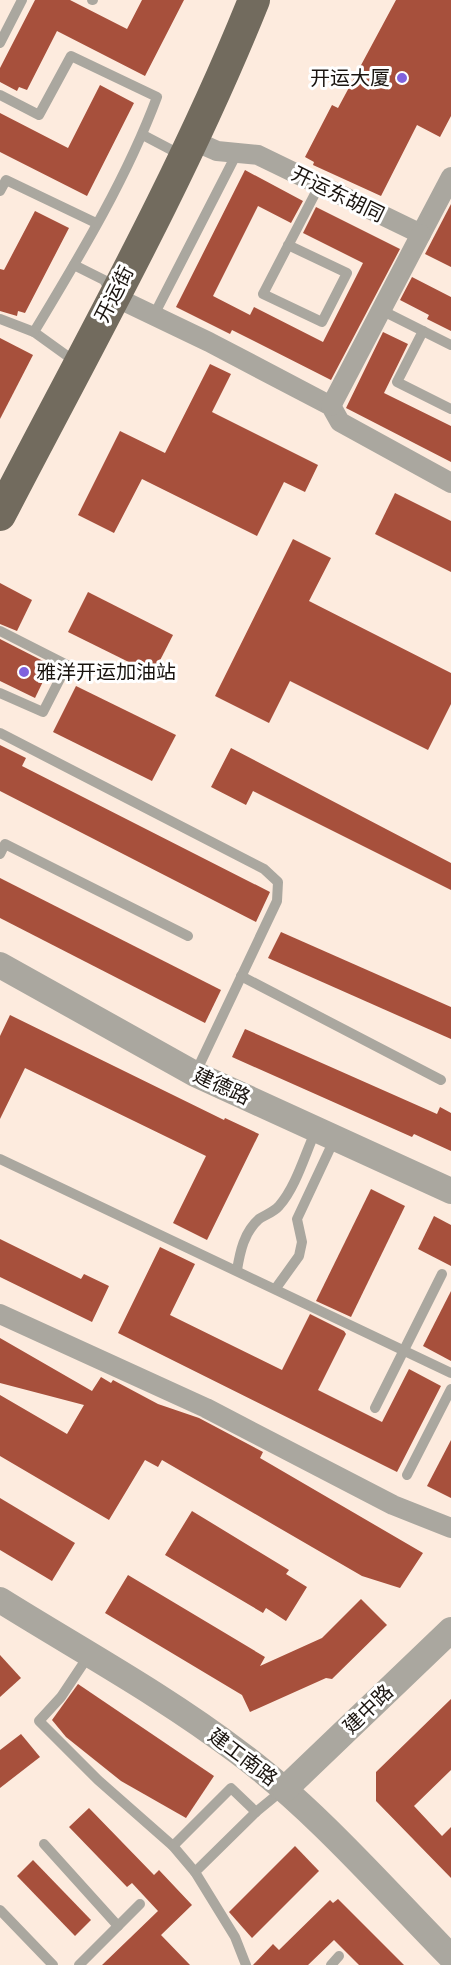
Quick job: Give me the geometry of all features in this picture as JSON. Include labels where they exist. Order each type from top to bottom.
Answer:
[{"type":"main road","name":"开运街","points":[[0,515],[188,148],[225,72],[254,0]]},
{"type":"main road","name":"开运街","points":[[225,72],[275,0]]},
{"type":"street","name":"开运东胡同","points":[[188,148],[258,155],[421,234]]},
{"type":"street","points":[[330,406],[451,177]]},
{"type":"street","points":[[113,296],[330,406],[340,422],[451,483]]},
{"type":"street","name":"建德路","points":[[0,965],[195,1074],[451,1191]]},
{"type":"street","points":[[0,1314],[206,1408],[393,1505],[451,1528]]},
{"type":"street","name":"建工南路","points":[[4,1609],[89,1655],[158,1697],[238,1751],[285,1789],[451,1957]]},
{"type":"street","name":"建中路","points":[[285,1789],[451,1630]]},
{"type":"lane","points":[[0,43],[22,0]]},
{"type":"lane","points":[[0,95],[39,115],[71,56],[157,98],[143,135],[74,265],[34,332]]},
{"type":"lane","points":[[143,135],[188,148]]},
{"type":"lane","points":[[154,315],[237,153]]},
{"type":"lane","points":[[0,191],[6,180],[96,223]]},
{"type":"lane","points":[[288,245],[347,273],[322,322],[263,294],[288,245],[319,186]]},
{"type":"lane","points":[[74,265],[104,280],[113,296]]},
{"type":"lane","points":[[381,310],[451,345]]},
{"type":"lane","points":[[0,319],[34,332],[78,363]]},
{"type":"lane","points":[[423,331],[397,382],[451,409]]},
{"type":"lane","points":[[0,631],[67,665],[43,712],[0,693]]},
{"type":"lane","points":[[0,733],[264,869],[278,882],[277,901],[195,1074]]},
{"type":"lane","points":[[0,854],[5,844],[188,936]]},
{"type":"lane","points":[[241,976],[441,1080]]},
{"type":"lane","points":[[237,1270],[249,1230],[267,1213],[278,1208],[326,1134]]},
{"type":"lane","points":[[276,1288],[299,1256],[302,1242],[297,1219],[326,1134]]},
{"type":"lane","points":[[0,1159],[451,1373]]},
{"type":"lane","points":[[375,1408],[442,1274]]},
{"type":"lane","points":[[407,1475],[451,1389]]},
{"type":"lane","points":[[89,1655],[61,1697],[39,1721],[98,1780],[173,1846],[195,1872],[235,1937],[246,1965]]},
{"type":"lane","points":[[173,1846],[231,1788],[256,1812]]},
{"type":"lane","points":[[195,1872],[256,1812],[285,1789]]},
{"type":"lane","points":[[44,1844],[118,1926]]},
{"type":"lane","points":[[79,1965],[140,1904]]},
{"type":"lane","points":[[0,1910],[53,1965]]},
{"type":"lane","points":[[331,1965],[339,1956]]},
{"type":"building","points":[[35,0],[70,0],[127,29],[142,0],[184,0],[145,76],[57,31],[27,90],[19,87],[17,91],[0,82],[0,68]]},
{"type":"building","name":"开运大厦","points":[[396,0],[451,0],[451,116],[440,137],[417,125],[381,196],[313,165],[314,162],[305,157],[332,105],[338,108]]},
{"type":"building","points":[[100,85],[134,103],[87,196],[0,152],[0,113],[68,148]]},
{"type":"building","points":[[245,170],[303,201],[291,223],[258,206],[213,296],[250,315],[254,307],[323,342],[363,263],[303,233],[316,207],[400,249],[331,380],[232,330],[230,334],[176,307]]},
{"type":"building","points":[[451,204],[451,267],[425,254]]},
{"type":"building","points":[[35,211],[69,228],[25,313],[18,311],[17,316],[0,311],[0,269],[4,270]]},
{"type":"building","points":[[412,277],[451,297],[451,331],[427,319],[429,315],[400,300]]},
{"type":"building","points":[[383,332],[408,344],[384,393],[451,426],[451,462],[346,408]]},
{"type":"building","points":[[0,338],[33,355],[0,419]]},
{"type":"building","points":[[210,364],[231,374],[212,412],[318,465],[305,492],[284,482],[257,536],[142,479],[114,533],[78,515],[120,431],[165,453]]},
{"type":"building","points":[[395,493],[451,521],[451,572],[375,534]]},
{"type":"building","points":[[293,539],[331,558],[309,601],[451,673],[451,704],[428,750],[290,681],[269,723],[215,696]]},
{"type":"building","points":[[0,583],[32,600],[17,631],[0,624]]},
{"type":"building","points":[[88,592],[173,635],[153,674],[68,632]]},
{"type":"building","name":"雅洋开运加油站","points":[[0,639],[51,665],[35,698],[0,681]]},
{"type":"building","points":[[76,686],[176,735],[152,781],[53,732]]},
{"type":"building","points":[[0,745],[26,758],[22,766],[270,892],[256,922],[0,791]]},
{"type":"building","points":[[231,748],[451,863],[451,890],[253,791],[246,805],[211,787]]},
{"type":"building","points":[[0,878],[221,990],[205,1023],[0,918]]},
{"type":"building","points":[[281,932],[451,1007],[451,1039],[268,958]]},
{"type":"building","points":[[10,1015],[224,1120],[225,1118],[259,1134],[207,1240],[173,1223],[206,1156],[25,1068],[0,1119],[0,1036]]},
{"type":"building","points":[[245,1029],[437,1114],[440,1107],[451,1113],[451,1151],[414,1134],[412,1137],[232,1057]]},
{"type":"building","points":[[371,1189],[405,1206],[351,1317],[316,1301]]},
{"type":"building","points":[[434,1216],[451,1225],[451,1266],[418,1249]]},
{"type":"building","points":[[0,1239],[81,1279],[84,1274],[109,1286],[92,1322],[0,1277]]},
{"type":"building","points":[[160,1247],[195,1264],[170,1315],[282,1370],[310,1314],[344,1331],[346,1334],[318,1390],[382,1422],[409,1369],[441,1386],[397,1472],[118,1333]]},
{"type":"building","points":[[451,1291],[451,1361],[423,1346]]},
{"type":"building","points":[[0,1338],[92,1391],[101,1377],[111,1383],[113,1380],[158,1404],[199,1418],[263,1452],[260,1458],[423,1553],[400,1588],[362,1576],[162,1460],[158,1467],[145,1460],[109,1520],[0,1456],[0,1395],[67,1434],[84,1405],[0,1383]]},
{"type":"building","points":[[451,1440],[451,1498],[427,1486]]},
{"type":"building","points":[[0,1498],[75,1543],[52,1581],[0,1550]]},
{"type":"building","points":[[192,1511],[289,1570],[286,1574],[307,1587],[286,1621],[266,1608],[263,1613],[165,1555]]},
{"type":"building","points":[[128,1575],[265,1657],[260,1666],[322,1638],[361,1599],[387,1625],[332,1679],[326,1678],[250,1712],[242,1695],[105,1613]]},
{"type":"building","points":[[0,1655],[21,1678],[0,1697]]},
{"type":"building","points":[[78,1684],[214,1776],[186,1818],[121,1781],[66,1737],[52,1720]]},
{"type":"building","points":[[451,1699],[451,1770],[414,1806],[442,1836],[451,1827],[451,1878],[376,1801],[376,1772]]},
{"type":"building","points":[[21,1734],[40,1757],[0,1788],[0,1750]]},
{"type":"building","points":[[89,1808],[154,1875],[159,1870],[192,1905],[161,1935],[190,1965],[102,1965],[158,1911],[132,1883],[127,1887],[69,1827]]},
{"type":"building","points":[[295,1846],[319,1871],[252,1938],[229,1912]]},
{"type":"building","points":[[33,1860],[91,1920],[75,1936],[17,1876]]},
{"type":"building","points":[[338,1899],[404,1965],[359,1965],[334,1940],[308,1965],[253,1965],[273,1944],[279,1950],[330,1900],[333,1903]]},
{"type":"place","name":"开运大厦","points":[[402,78]]},
{"type":"place","name":"雅洋开运加油站","points":[[24,672]]}]
